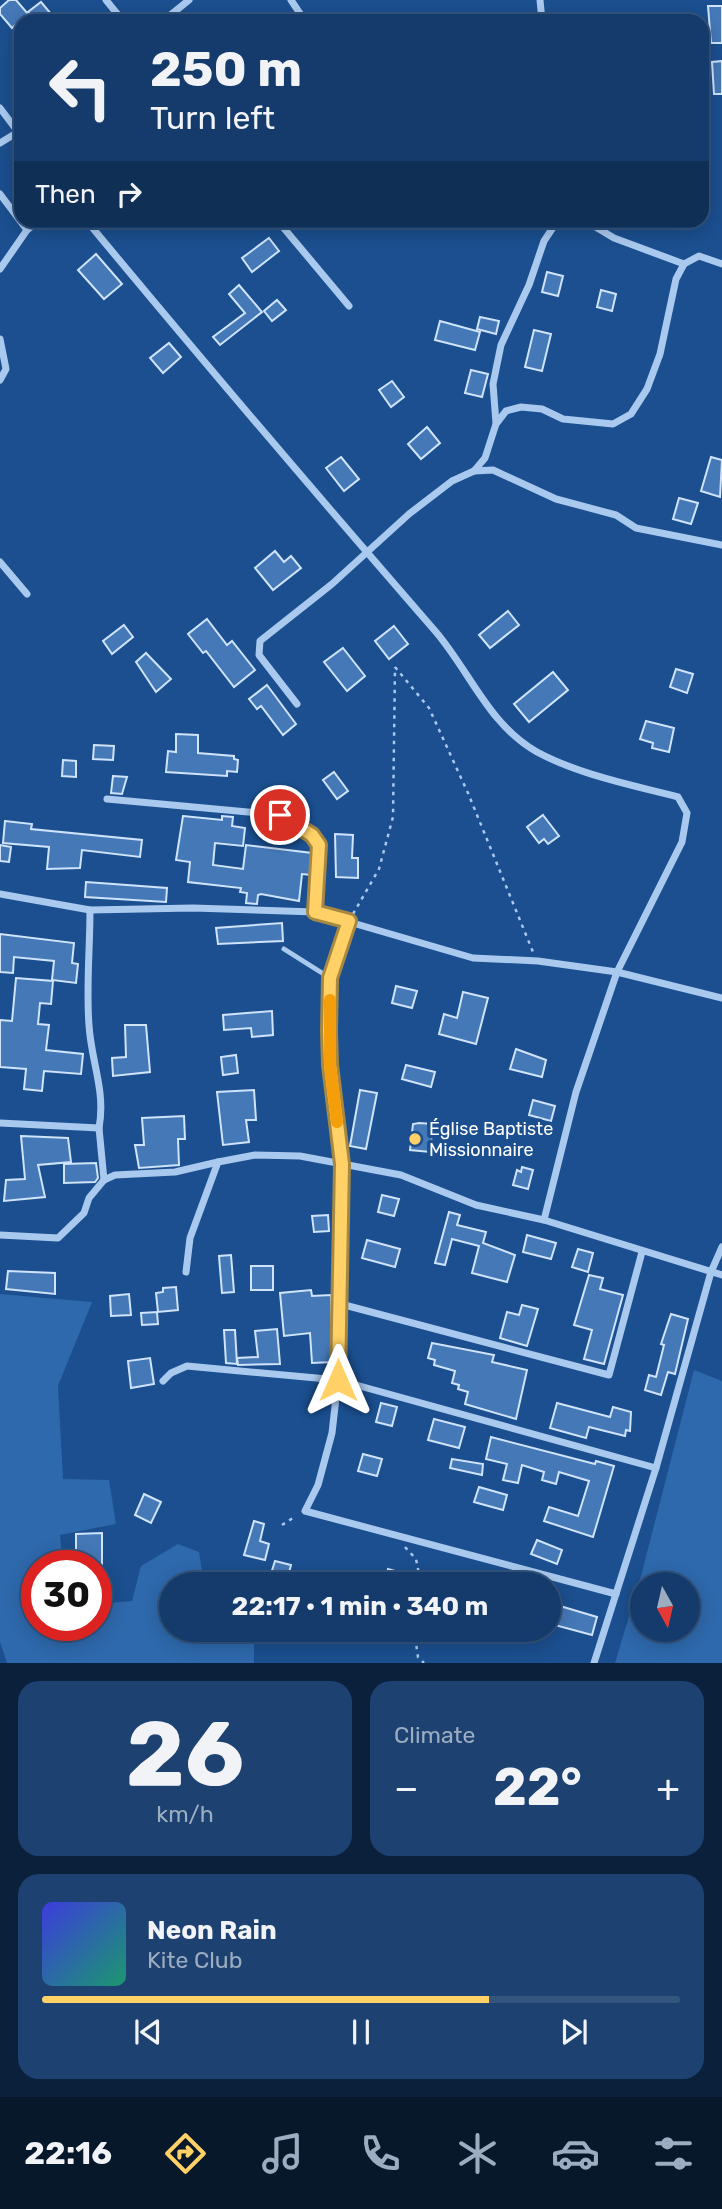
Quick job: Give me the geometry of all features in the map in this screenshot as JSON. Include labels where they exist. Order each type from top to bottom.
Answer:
[{"type":"street","points":[[106,0],[117,14]]},
{"type":"street","points":[[172,14],[189,0]]},
{"type":"street","points":[[0,108],[14,127]]},
{"type":"street","points":[[0,194],[14,213]]},
{"type":"street","points":[[0,269],[30,228]]},
{"type":"street","points":[[93,228],[365,553],[438,635],[502,725],[537,752],[599,776],[678,797],[687,814],[682,842],[617,972],[576,1092],[544,1220]]},
{"type":"street","points":[[284,228],[331,281],[349,306]]},
{"type":"street","points":[[496,424],[493,384],[501,345],[529,285],[544,241],[553,228]]},
{"type":"street","points":[[597,228],[614,238],[684,264]]},
{"type":"street","points":[[474,471],[485,458],[496,424],[506,411],[521,407],[542,409],[563,419],[613,424],[631,414],[647,389],[660,354],[676,279],[684,264],[699,256],[722,264]]},
{"type":"street","points":[[0,339],[6,369],[0,380]]},
{"type":"street","points":[[297,704],[259,655],[260,642],[332,584],[424,502],[452,481],[474,471],[493,470],[556,499],[616,515],[636,528],[722,545]]},
{"type":"street","points":[[0,562],[27,594]]},
{"type":"street","points":[[107,799],[280,815],[312,835],[319,845],[315,912]]},
{"type":"street","points":[[0,894],[90,910],[193,908],[315,912],[473,958],[538,961],[617,972],[722,998]]},
{"type":"street","points":[[90,910],[89,1028],[100,1085],[102,1113],[99,1128],[104,1180]]},
{"type":"street","points":[[349,921],[330,978],[330,1065],[342,1164],[338,1380],[331,1433],[318,1485],[305,1511],[617,1594]]},
{"type":"street","points":[[0,1122],[99,1128]]},
{"type":"street","points":[[0,1235],[58,1238],[84,1213],[89,1198],[104,1180],[115,1175],[175,1172],[218,1162],[278,1154],[401,1175],[476,1205],[544,1220],[722,1275]]},
{"type":"street","points":[[186,1272],[190,1238],[218,1162]]},
{"type":"street","points":[[594,1663],[656,1468],[711,1272],[722,1247]]},
{"type":"street","points":[[338,1303],[609,1375],[642,1252]]},
{"type":"street","points":[[163,1381],[171,1373],[187,1366],[338,1380],[656,1468]]},
{"type":"lane","points":[[284,949],[330,978]]},
{"type":"path","points":[[349,921],[379,869],[393,817],[395,667],[429,708],[468,793],[538,961]]},
{"type":"path","points":[[282,1525],[305,1511]]},
{"type":"path","points":[[391,1533],[416,1559],[419,1572]]},
{"type":"path","points":[[416,1642],[418,1657],[424,1663]]},
{"type":"shaded area","points":[[0,1294],[92,1302],[58,1386],[63,1479],[109,1480],[116,1524],[60,1535],[61,1550],[21,1550],[21,1641],[112,1641],[112,1603],[132,1601],[141,1566],[178,1544],[199,1552],[202,1572],[159,1572],[159,1642],[254,1642],[254,1663],[7,1663],[0,1642]]},
{"type":"shaded area","points":[[694,1370],[722,1381],[722,1663],[615,1663],[630,1613],[630,1642],[700,1642],[700,1572],[642,1572]]},
{"type":"building","points":[[9,0],[16,0],[28,14],[14,14],[12,28],[0,14],[0,8]]},
{"type":"building","points":[[41,2],[51,14],[30,14],[28,12]]},
{"type":"building","points":[[708,6],[722,6],[722,43],[711,43]]},
{"type":"building","points":[[722,61],[722,94],[714,94],[712,62]]},
{"type":"building","points":[[269,238],[279,251],[252,272],[242,258]]},
{"type":"building","points":[[96,254],[122,284],[104,299],[78,270]]},
{"type":"building","points":[[547,272],[563,276],[558,296],[542,292]]},
{"type":"building","points":[[239,285],[262,312],[220,345],[213,337],[245,313],[229,294]]},
{"type":"building","points":[[601,290],[616,294],[612,311],[597,307]]},
{"type":"building","points":[[277,300],[286,310],[272,321],[264,311]]},
{"type":"building","points":[[480,317],[499,321],[496,334],[477,329]]},
{"type":"building","points":[[440,321],[480,332],[475,350],[435,340]]},
{"type":"building","points":[[534,330],[551,334],[542,371],[525,367]]},
{"type":"building","points":[[169,343],[181,357],[163,373],[150,358]]},
{"type":"building","points":[[471,370],[488,374],[482,397],[465,393]]},
{"type":"building","points":[[392,381],[404,397],[391,407],[379,390]]},
{"type":"building","points":[[427,427],[440,443],[421,459],[408,444]]},
{"type":"building","points":[[341,457],[359,479],[344,491],[326,468]]},
{"type":"building","points":[[711,457],[722,460],[720,497],[701,491]]},
{"type":"building","points":[[679,498],[698,503],[691,524],[673,519]]},
{"type":"building","points":[[275,551],[284,562],[291,556],[301,568],[273,590],[255,568]]},
{"type":"building","points":[[508,611],[519,625],[490,648],[479,635]]},
{"type":"building","points":[[207,619],[227,645],[232,641],[255,670],[234,687],[206,651],[203,653],[188,634]]},
{"type":"building","points":[[124,625],[133,637],[112,654],[103,641]]},
{"type":"building","points":[[394,626],[408,644],[389,659],[375,641]]},
{"type":"building","points":[[343,648],[365,676],[347,691],[324,662]]},
{"type":"building","points":[[146,653],[171,679],[156,692],[136,662]]},
{"type":"building","points":[[676,669],[693,674],[687,693],[670,687]]},
{"type":"building","points":[[553,672],[568,690],[529,722],[514,704]]},
{"type":"building","points":[[267,685],[296,724],[283,735],[261,706],[257,709],[249,699]]},
{"type":"building","points":[[646,721],[674,728],[669,752],[652,748],[653,743],[640,739]]},
{"type":"building","points":[[176,734],[198,735],[198,753],[234,756],[234,759],[238,760],[237,772],[227,771],[227,776],[166,772],[168,751],[176,752]]},
{"type":"building","points":[[94,745],[114,746],[113,760],[93,759]]},
{"type":"building","points":[[63,760],[76,761],[76,777],[62,776]]},
{"type":"building","points":[[334,772],[348,791],[337,799],[323,780]]},
{"type":"building","points":[[113,776],[127,777],[122,794],[111,793]]},
{"type":"building","points":[[543,815],[559,836],[548,844],[544,839],[539,843],[527,827]]},
{"type":"building","points":[[183,816],[222,820],[222,816],[233,817],[232,826],[245,828],[243,846],[215,843],[213,865],[243,869],[246,845],[312,853],[311,875],[302,874],[299,901],[261,894],[258,895],[257,904],[246,903],[247,893],[240,892],[241,888],[188,882],[190,862],[176,860]]},
{"type":"building","points":[[5,821],[32,824],[31,829],[142,840],[140,857],[82,850],[80,868],[47,869],[49,847],[3,843]]},
{"type":"building","points":[[335,834],[353,835],[352,858],[358,858],[358,878],[336,877]]},
{"type":"building","points":[[0,845],[11,847],[9,862],[0,861]]},
{"type":"building","points":[[86,882],[167,888],[166,902],[85,897]]},
{"type":"building","points":[[282,923],[283,941],[218,944],[216,928]]},
{"type":"building","points":[[0,934],[74,943],[72,963],[78,964],[76,983],[52,980],[54,961],[14,957],[13,973],[0,972]]},
{"type":"building","points":[[16,978],[53,981],[51,1004],[40,1003],[38,1024],[49,1025],[46,1050],[83,1054],[81,1074],[44,1071],[42,1091],[24,1089],[26,1069],[0,1067],[0,1020],[12,1021]]},
{"type":"building","points":[[396,986],[417,991],[412,1008],[392,1003]]},
{"type":"building","points":[[463,992],[488,998],[476,1044],[439,1034],[444,1014],[457,1018]]},
{"type":"building","points":[[272,1011],[273,1035],[252,1037],[251,1028],[224,1030],[223,1015]]},
{"type":"building","points":[[125,1025],[146,1025],[150,1072],[113,1076],[112,1058],[126,1057]]},
{"type":"building","points":[[516,1049],[546,1060],[542,1077],[510,1069]]},
{"type":"building","points":[[236,1055],[238,1073],[223,1075],[221,1057]]},
{"type":"building","points":[[406,1065],[435,1072],[431,1087],[402,1079]]},
{"type":"building","points":[[254,1090],[256,1120],[246,1120],[249,1142],[223,1145],[217,1092]]},
{"type":"building","points":[[360,1090],[377,1093],[366,1149],[350,1146]]},
{"type":"building","points":[[533,1100],[555,1106],[551,1121],[529,1115]]},
{"type":"building","points":[[184,1116],[185,1139],[178,1139],[179,1165],[139,1168],[135,1145],[144,1145],[142,1118]]},
{"type":"building","points":[[413,1124],[433,1124],[430,1152],[410,1150]]},
{"type":"building","points":[[21,1136],[68,1138],[71,1162],[38,1165],[45,1197],[4,1201],[6,1180],[25,1179]]},
{"type":"building","points":[[96,1163],[98,1178],[95,1182],[64,1183],[64,1164]]},
{"type":"building","points":[[522,1167],[533,1170],[528,1189],[513,1185],[517,1170],[521,1172]]},
{"type":"building","points":[[382,1195],[399,1199],[394,1216],[378,1212]]},
{"type":"building","points":[[449,1212],[460,1215],[457,1225],[486,1232],[483,1243],[515,1255],[507,1282],[472,1273],[479,1246],[452,1239],[445,1265],[435,1263]]},
{"type":"building","points":[[328,1215],[329,1231],[314,1232],[312,1216]]},
{"type":"building","points":[[527,1235],[556,1243],[551,1259],[523,1252]]},
{"type":"building","points":[[367,1240],[400,1249],[395,1267],[362,1258]]},
{"type":"building","points":[[578,1249],[593,1253],[588,1272],[572,1267]]},
{"type":"building","points":[[231,1255],[234,1292],[222,1293],[219,1256]]},
{"type":"building","points":[[251,1266],[273,1266],[273,1290],[251,1290]]},
{"type":"building","points":[[8,1271],[55,1273],[55,1294],[6,1289]]},
{"type":"building","points":[[589,1275],[603,1278],[600,1289],[623,1295],[604,1364],[584,1359],[592,1330],[574,1325]]},
{"type":"building","points":[[176,1287],[178,1310],[158,1312],[156,1293],[163,1292],[163,1288]]},
{"type":"building","points":[[311,1290],[312,1296],[331,1295],[332,1362],[312,1363],[310,1333],[284,1336],[280,1293]]},
{"type":"building","points":[[129,1294],[131,1315],[111,1316],[110,1296]]},
{"type":"building","points":[[522,1305],[538,1309],[527,1346],[500,1338],[507,1312],[519,1315]]},
{"type":"building","points":[[157,1312],[158,1324],[142,1325],[141,1313]]},
{"type":"building","points":[[671,1314],[688,1319],[675,1374],[668,1372],[661,1395],[645,1390],[649,1375],[656,1377],[664,1345],[661,1344]]},
{"type":"building","points":[[277,1329],[280,1364],[238,1365],[237,1358],[258,1357],[255,1331]]},
{"type":"building","points":[[224,1330],[235,1330],[237,1364],[226,1363]]},
{"type":"building","points":[[432,1343],[494,1355],[492,1362],[527,1370],[516,1419],[465,1404],[468,1392],[458,1389],[459,1385],[452,1383],[455,1371],[434,1365],[435,1360],[428,1358]]},
{"type":"building","points":[[150,1358],[154,1384],[131,1388],[128,1361]]},
{"type":"building","points":[[381,1403],[397,1407],[392,1426],[376,1422]]},
{"type":"building","points":[[557,1403],[610,1417],[613,1407],[631,1412],[630,1431],[626,1430],[625,1436],[589,1427],[586,1438],[550,1428]]},
{"type":"building","points":[[434,1419],[465,1427],[459,1448],[428,1440]]},
{"type":"building","points":[[491,1437],[595,1464],[596,1461],[614,1466],[593,1537],[544,1521],[549,1507],[578,1516],[589,1481],[559,1472],[556,1484],[542,1480],[544,1472],[522,1465],[518,1483],[503,1480],[507,1464],[486,1459]]},
{"type":"building","points":[[363,1454],[382,1459],[377,1476],[358,1471]]},
{"type":"building","points":[[452,1459],[483,1464],[482,1475],[450,1468]]},
{"type":"building","points":[[479,1487],[507,1495],[503,1510],[474,1502]]},
{"type":"building","points":[[144,1494],[161,1502],[151,1523],[135,1515]]},
{"type":"building","points":[[254,1521],[264,1524],[260,1541],[269,1544],[265,1560],[244,1555]]},
{"type":"building","points":[[102,1533],[102,1550],[76,1550],[76,1534]]},
{"type":"building","points":[[537,1540],[562,1550],[557,1564],[531,1554]]},
{"type":"building","points":[[275,1561],[291,1565],[289,1572],[272,1572]]},
{"type":"building","points":[[561,1606],[597,1617],[592,1635],[561,1627]]},
{"type":"slow traffic","points":[[330,1000],[330,1065],[337,1122]]},
{"type":"place","name":"Église Baptiste Missionnaire","points":[[415,1139]]},
{"type":"route","points":[[280,815],[312,835],[319,845],[315,912],[349,921],[330,978],[330,1065],[342,1164],[338,1380]]}]
